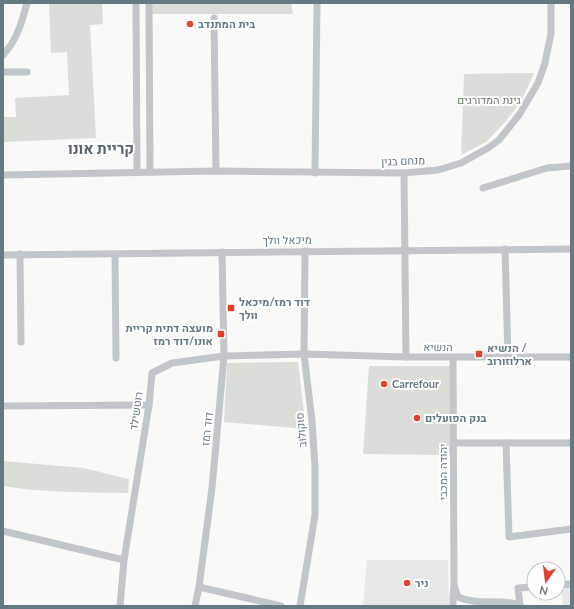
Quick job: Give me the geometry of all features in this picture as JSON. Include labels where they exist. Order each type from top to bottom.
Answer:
[{"type":"street","points":[[3,55],[16,38],[27,3]]},
{"type":"street","points":[[136,3],[137,172]]},
{"type":"street","points":[[149,3],[150,172]]},
{"type":"street","points":[[315,173],[318,3]]},
{"type":"street","name":"מנחם בגין","points":[[3,175],[216,171],[404,173],[438,170],[461,162],[488,148],[499,140],[519,115],[538,82],[545,63],[551,33],[551,3]]},
{"type":"street","points":[[214,18],[216,171]]},
{"type":"street","points":[[3,72],[27,72]]},
{"type":"street","points":[[483,188],[547,168],[571,166]]},
{"type":"street","points":[[404,173],[406,357]]},
{"type":"street","points":[[505,249],[508,358]]},
{"type":"street","name":"מיכאל וולך","points":[[3,255],[571,249]]},
{"type":"street","name":"סוקולוב","points":[[300,606],[315,515],[315,466],[312,421],[304,354],[305,251]]},
{"type":"street","name":"דוד רמז","points":[[195,606],[199,587],[212,488],[224,356],[222,252]]},
{"type":"street","points":[[20,254],[21,342]]},
{"type":"street","points":[[115,254],[116,358]]},
{"type":"street","name":"הנשיא","points":[[304,354],[453,358],[571,357]]},
{"type":"street","name":"רוטשילד","points":[[120,606],[124,560],[149,405],[152,373],[172,363],[224,356],[304,354]]},
{"type":"street","name":"יהודה המכבי","points":[[453,358],[454,586],[452,596],[454,606]]},
{"type":"street","points":[[3,406],[149,405]]},
{"type":"street","points":[[454,443],[571,444]]},
{"type":"street","points":[[506,443],[509,537],[571,529]]},
{"type":"street","points":[[3,531],[124,560]]},
{"type":"street","points":[[454,586],[458,597],[464,600],[476,602],[513,602],[520,605],[518,588],[526,587]]},
{"type":"street","points":[[199,587],[280,606]]},
{"type":"shaded area","name":"ניר","points":[[367,560],[448,560],[449,606],[363,606]]},
{"type":"shaded area","points":[[571,587],[571,606],[563,606],[562,601],[566,601],[566,588]]},
{"type":"green space","points":[[49,3],[102,3],[103,24],[90,25],[96,138],[3,142],[3,117],[16,117],[15,98],[69,95],[67,52],[51,53]]},
{"type":"green space","points":[[151,3],[291,3],[293,14],[151,14]]},
{"type":"green space","name":"גינת המדורגים","points":[[534,73],[521,102],[505,122],[486,142],[461,155],[464,74]]},
{"type":"green space","points":[[298,362],[306,429],[224,422],[227,363]]},
{"type":"green space","points":[[369,366],[451,366],[450,455],[363,454]]},
{"type":"green space","points":[[3,461],[83,468],[129,479],[128,493],[49,491],[3,486]]},
{"type":"place","name":"בית המתנדב","points":[[190,24]]},
{"type":"place","name":"דוד רמז/מיכאל וולך","points":[[231,308]]},
{"type":"place","name":"מועצה דתית קריית אונו/דוד רמז","points":[[221,334]]},
{"type":"place","name":"הנשיא / ארלוזורוב","points":[[479,354]]},
{"type":"place","name":"Carrefour","points":[[384,384]]},
{"type":"place","name":"בנק הפועלים","points":[[417,418]]},
{"type":"place","name":"ניר","points":[[407,583]]},
{"type":"district","name":"קריית אונו","points":[[101,149]]}]
